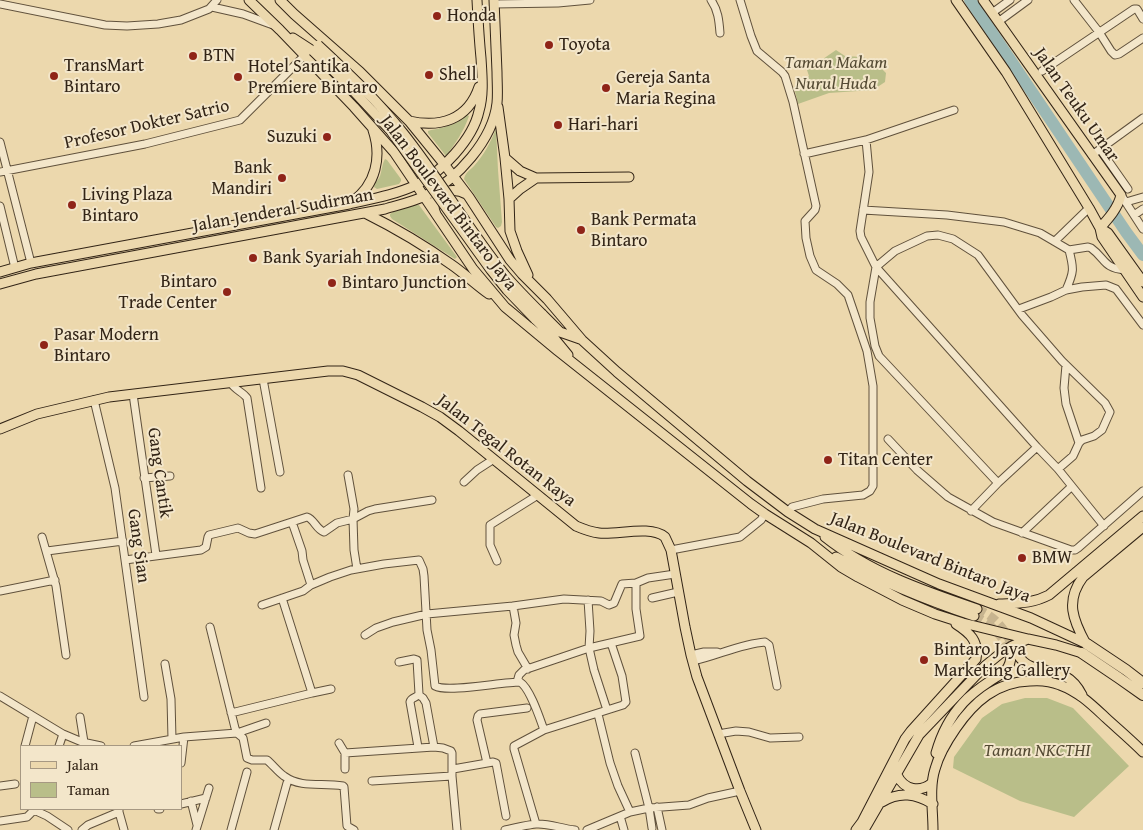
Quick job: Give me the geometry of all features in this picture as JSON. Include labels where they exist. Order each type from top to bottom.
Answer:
[{"type":"highway","points":[[1084,649],[1126,670],[1143,683]]},
{"type":"highway","points":[[1084,649],[1143,695]]},
{"type":"main road","name":"Jalan Boulevard Bintaro Jaya","points":[[249,0],[279,29],[360,85],[391,118],[414,147],[497,265],[576,365]]},
{"type":"main road","name":"Jalan Boulevard Bintaro Jaya","points":[[280,0],[360,72],[409,121],[469,197],[510,260],[582,340],[694,438],[747,481],[788,512],[815,529],[940,584],[1030,618],[1084,649]]},
{"type":"main road","name":"Jalan Jenderal Sudirman","points":[[0,272],[31,263],[378,198],[416,185],[434,173],[462,144],[473,128],[479,112],[482,95],[482,76],[477,0]]},
{"type":"main road","points":[[956,0],[1006,72],[1089,208],[1100,228],[1102,237],[1143,297]]},
{"type":"main road","name":"Jalan Teuku Umar","points":[[983,0],[1123,197]]},
{"type":"main road","points":[[494,2],[497,102],[505,158],[510,231],[532,284]]},
{"type":"main road","name":"Jalan Boulevard Bintaro Jaya","points":[[294,14],[312,51],[394,152],[473,269],[504,307],[538,335],[765,514],[812,543],[841,566],[866,581],[902,600],[950,620],[1028,640],[1084,649]]},
{"type":"main road","points":[[409,121],[435,123],[457,116],[472,103],[479,89],[482,76]]},
{"type":"main road","name":"Jalan Jenderal Sudirman","points":[[0,284],[36,274],[385,209],[423,196],[453,176],[470,158],[492,124],[497,102]]},
{"type":"main road","points":[[349,204],[359,197],[367,187],[375,171],[377,147],[372,126]]},
{"type":"main road","points":[[403,166],[412,170],[420,167],[429,154],[428,144]]},
{"type":"main road","points":[[505,158],[520,171],[536,178],[629,177]]},
{"type":"main road","points":[[509,199],[536,178]]},
{"type":"main road","points":[[437,216],[434,210],[434,202],[445,191],[460,191],[469,197]]},
{"type":"main road","points":[[1100,228],[1123,197]]},
{"type":"main road","points":[[365,213],[405,235],[452,265],[504,307]]},
{"type":"main road","points":[[1100,228],[1108,233],[1143,282]]},
{"type":"main road","points":[[113,248],[111,255],[115,259]]},
{"type":"main road","points":[[101,250],[104,254],[102,262]]},
{"type":"main road","name":"Jalan Boulevard Bintaro Jaya","points":[[538,316],[560,332],[582,340]]},
{"type":"main road","name":"Jalan Tegal Rotan Raya","points":[[0,429],[37,414],[94,400],[263,379],[328,372],[350,372],[440,417],[494,458],[576,526],[600,533],[653,531],[665,537],[671,550]]},
{"type":"main road","points":[[994,604],[1030,602],[1040,600],[1049,595],[1143,516]]},
{"type":"main road","points":[[1084,649],[1073,612],[1076,586],[1083,577],[1143,527]]},
{"type":"main road","points":[[812,543],[893,586],[931,601],[976,613],[868,565],[834,544],[815,529]]},
{"type":"main road","points":[[671,550],[692,658],[718,734],[756,830]]},
{"type":"main road","points":[[864,830],[898,752],[911,731],[976,659],[976,644],[972,637],[950,620]]},
{"type":"main road","points":[[856,830],[897,775],[918,735],[985,666],[1012,646],[1028,640]]},
{"type":"main road","points":[[935,769],[939,742],[950,720],[960,706],[970,697],[1006,670],[1014,655],[1029,666],[1058,672],[1077,686],[1082,696]]},
{"type":"main road","points":[[976,659],[983,659],[985,666]]},
{"type":"main road","points":[[933,830],[932,782],[943,749],[964,716],[983,697],[1006,685],[1038,680],[1058,684],[1082,696],[1143,752]]},
{"type":"main road","points":[[897,775],[902,783],[910,788],[924,788],[932,782]]},
{"type":"main road","points":[[877,801],[906,794],[920,797],[933,804]]},
{"type":"street","points":[[212,7],[216,0]]},
{"type":"street","points":[[494,2],[558,3],[590,0]]},
{"type":"street","points":[[711,0],[718,14],[720,33]]},
{"type":"street","points":[[740,0],[751,36],[758,51],[785,76],[793,102],[816,206],[805,221],[810,256],[816,270],[837,284],[848,295],[867,352],[873,386],[873,486],[870,491],[863,494],[823,499],[792,507],[788,512]]},
{"type":"street","points":[[992,13],[1010,0]]},
{"type":"street","points":[[998,22],[1028,0]]},
{"type":"street","points":[[1074,0],[1111,51],[1116,55],[1143,38]]},
{"type":"street","points":[[0,4],[105,25],[122,26],[158,24],[180,20],[212,7],[243,14],[279,29]]},
{"type":"street","points":[[1042,71],[1134,9],[1137,9],[1143,19]]},
{"type":"street","name":"Profesor Dokter Satrio","points":[[3,171],[145,144],[240,120],[312,51]]},
{"type":"street","points":[[804,154],[866,140],[954,110]]},
{"type":"street","points":[[1092,155],[1143,118]]},
{"type":"street","points":[[866,140],[869,172],[860,225],[861,237],[876,267],[1058,469],[1104,526]]},
{"type":"street","points":[[0,142],[3,171],[31,263]]},
{"type":"street","points":[[1100,149],[1123,197],[1143,229]]},
{"type":"street","points":[[1123,197],[1143,197]]},
{"type":"street","points":[[0,206],[15,268]]},
{"type":"street","points":[[1055,241],[1089,208]]},
{"type":"street","points":[[1134,215],[1143,209]]},
{"type":"street","points":[[863,210],[947,215],[1004,222],[1040,233],[1069,250],[1091,248],[1109,266],[1125,270]]},
{"type":"street","points":[[998,483],[879,356],[875,346],[870,318],[870,302],[876,267],[895,251],[927,236],[938,235],[953,239],[978,255],[1019,309],[1066,365],[1105,403],[1110,412],[1102,430],[1094,436],[1082,440],[1073,456],[1058,469]]},
{"type":"street","points":[[1066,290],[1073,275],[1069,250]]},
{"type":"street","points":[[1019,309],[1051,298],[1066,290],[1106,285],[1116,289],[1143,325]]},
{"type":"street","points":[[1066,365],[1064,388],[1066,404],[1079,443]]},
{"type":"street","points":[[263,379],[280,472]]},
{"type":"street","points":[[231,383],[234,388],[247,398],[261,488]]},
{"type":"street","name":"Gang Cantik","points":[[133,394],[156,555]]},
{"type":"street","name":"Gang Sian","points":[[94,400],[115,488],[144,697]]},
{"type":"street","points":[[888,438],[917,470],[948,498],[993,522],[1072,550],[1078,548],[1143,491]]},
{"type":"street","points":[[971,511],[1037,447]]},
{"type":"street","points":[[464,482],[494,458]]},
{"type":"street","points":[[348,474],[354,509],[354,550],[358,569]]},
{"type":"street","points":[[144,478],[170,476]]},
{"type":"street","points":[[1022,533],[1071,487]]},
{"type":"street","points":[[497,560],[490,545],[490,525],[538,495]]},
{"type":"street","points":[[125,560],[201,550],[206,547],[209,535],[237,528],[255,534],[306,517],[309,517],[320,531],[324,532],[337,522],[353,519],[368,511],[432,500]]},
{"type":"street","points":[[671,550],[740,536],[761,520],[765,514]]},
{"type":"street","points":[[292,522],[311,586]]},
{"type":"street","points":[[42,537],[55,580],[66,654]]},
{"type":"street","points":[[46,551],[123,540]]},
{"type":"street","points":[[262,605],[303,591],[336,575],[358,569],[419,560],[424,576],[427,630],[436,688],[452,689],[520,682],[528,691],[544,730]]},
{"type":"street","points":[[365,635],[376,628],[393,622],[427,614],[564,599],[601,601],[609,605],[614,603],[622,584],[636,583],[648,578],[675,574]]},
{"type":"street","points":[[0,591],[55,580]]},
{"type":"street","points":[[517,682],[521,672],[528,669],[589,648],[640,636],[636,609],[636,583]]},
{"type":"street","points":[[652,598],[678,592]]},
{"type":"street","points":[[282,598],[312,693]]},
{"type":"street","points":[[588,600],[589,648],[594,670],[608,710]]},
{"type":"street","points":[[512,606],[516,623],[514,635],[516,645],[528,669]]},
{"type":"street","points":[[210,627],[231,713],[237,733],[243,738],[247,758],[250,760],[267,760],[286,777],[299,782],[310,785],[343,786],[346,823],[352,829]]},
{"type":"street","points":[[692,658],[706,658],[720,652],[761,642],[767,643],[777,686]]},
{"type":"street","points":[[536,824],[514,749],[516,744],[544,730],[624,706],[626,702],[622,676],[611,643]]},
{"type":"street","points":[[399,662],[417,660],[419,695],[426,703],[434,747]]},
{"type":"street","points":[[166,664],[171,699],[172,739]]},
{"type":"street","points":[[231,713],[331,689]]},
{"type":"street","points":[[418,748],[410,702],[419,695]]},
{"type":"street","points":[[0,696],[63,734],[82,743],[95,745]]},
{"type":"street","points":[[487,763],[477,720],[478,716],[480,714],[527,708]]},
{"type":"street","points":[[598,714],[610,763],[630,812]]},
{"type":"street","points":[[26,745],[33,716]]},
{"type":"street","points":[[80,717],[82,743]]},
{"type":"street","points":[[139,745],[172,739],[237,733],[266,723]]},
{"type":"street","points":[[718,734],[736,731],[749,732],[770,738],[799,737]]},
{"type":"street","points":[[59,745],[63,734]]},
{"type":"street","points":[[182,755],[184,738]]},
{"type":"street","points":[[340,743],[346,753],[345,769]]},
{"type":"street","points":[[346,753],[434,747],[451,751],[456,830]]},
{"type":"street","points":[[635,753],[652,828]]},
{"type":"street","points":[[372,781],[453,772],[493,762],[496,763],[506,816]]},
{"type":"street","points":[[231,830],[247,772]]},
{"type":"street","points":[[274,830],[287,783]]},
{"type":"street","points":[[0,786],[15,784]]},
{"type":"street","points":[[197,828],[209,788]]},
{"type":"street","points":[[587,830],[630,812],[657,807],[690,805],[708,798],[740,791]]},
{"type":"street","points":[[182,804],[206,798]]},
{"type":"street","points":[[190,801],[197,828]]},
{"type":"street","points":[[657,807],[662,830]]},
{"type":"street","points":[[0,821],[27,817],[36,811],[68,830]]},
{"type":"street","points":[[82,830],[88,825],[119,811],[124,830]]},
{"type":"street","points":[[620,816],[624,830]]},
{"type":"street","points":[[505,830],[536,824],[575,830]]},
{"type":"green space","name":"Taman Makam Nurul Huda","points":[[836,50],[845,56],[863,57],[877,64],[886,73],[885,82],[873,90],[829,93],[798,104],[794,87],[809,76],[807,70]]},
{"type":"green space","points":[[467,115],[469,116],[465,127],[446,156],[428,131],[451,125]]},
{"type":"green space","points":[[496,129],[502,222],[498,228],[464,179],[484,153]]},
{"type":"green space","points":[[385,159],[401,181],[399,184],[377,189],[374,185],[380,176]]},
{"type":"green space","points":[[415,204],[419,205],[457,257],[455,259],[390,216],[393,212]]},
{"type":"green space","name":"Taman NKCTHI","points":[[1025,698],[1047,698],[1073,708],[1129,766],[1074,817],[1020,801],[953,768],[954,757],[982,718],[1002,704]]},
{"type":"waterway","points":[[970,0],[1143,255]]},
{"type":"tunnel","points":[[977,609],[997,622],[1018,655]]},
{"type":"tunnel","points":[[974,616],[997,632],[1011,655]]},
{"type":"place","name":"Honda","points":[[437,16]]},
{"type":"place","name":"Toyota","points":[[549,45]]},
{"type":"place","name":"BTN","points":[[193,56]]},
{"type":"place","name":"Shell","points":[[429,75]]},
{"type":"place","name":"TransMart Bintaro","points":[[54,76]]},
{"type":"place","name":"Hotel Santika Premiere Bintaro","points":[[238,77]]},
{"type":"place","name":"Gereja Santa Maria Regina","points":[[606,88]]},
{"type":"place","name":"Hari-hari","points":[[558,125]]},
{"type":"place","name":"Suzuki","points":[[327,137]]},
{"type":"place","name":"Bank Mandiri","points":[[282,178]]},
{"type":"place","name":"Living Plaza Bintaro","points":[[72,205]]},
{"type":"place","name":"Bank Permata Bintaro","points":[[581,230]]},
{"type":"place","name":"Bank Syariah Indonesia","points":[[253,258]]},
{"type":"place","name":"Bintaro Junction","points":[[332,283]]},
{"type":"place","name":"Bintaro Trade Center","points":[[227,292]]},
{"type":"place","name":"Pasar Modern Bintaro","points":[[44,345]]},
{"type":"place","name":"Titan Center","points":[[828,460]]},
{"type":"place","name":"BMW","points":[[1022,558]]},
{"type":"place","name":"Bintaro Jaya Marketing Gallery","points":[[924,660]]}]
